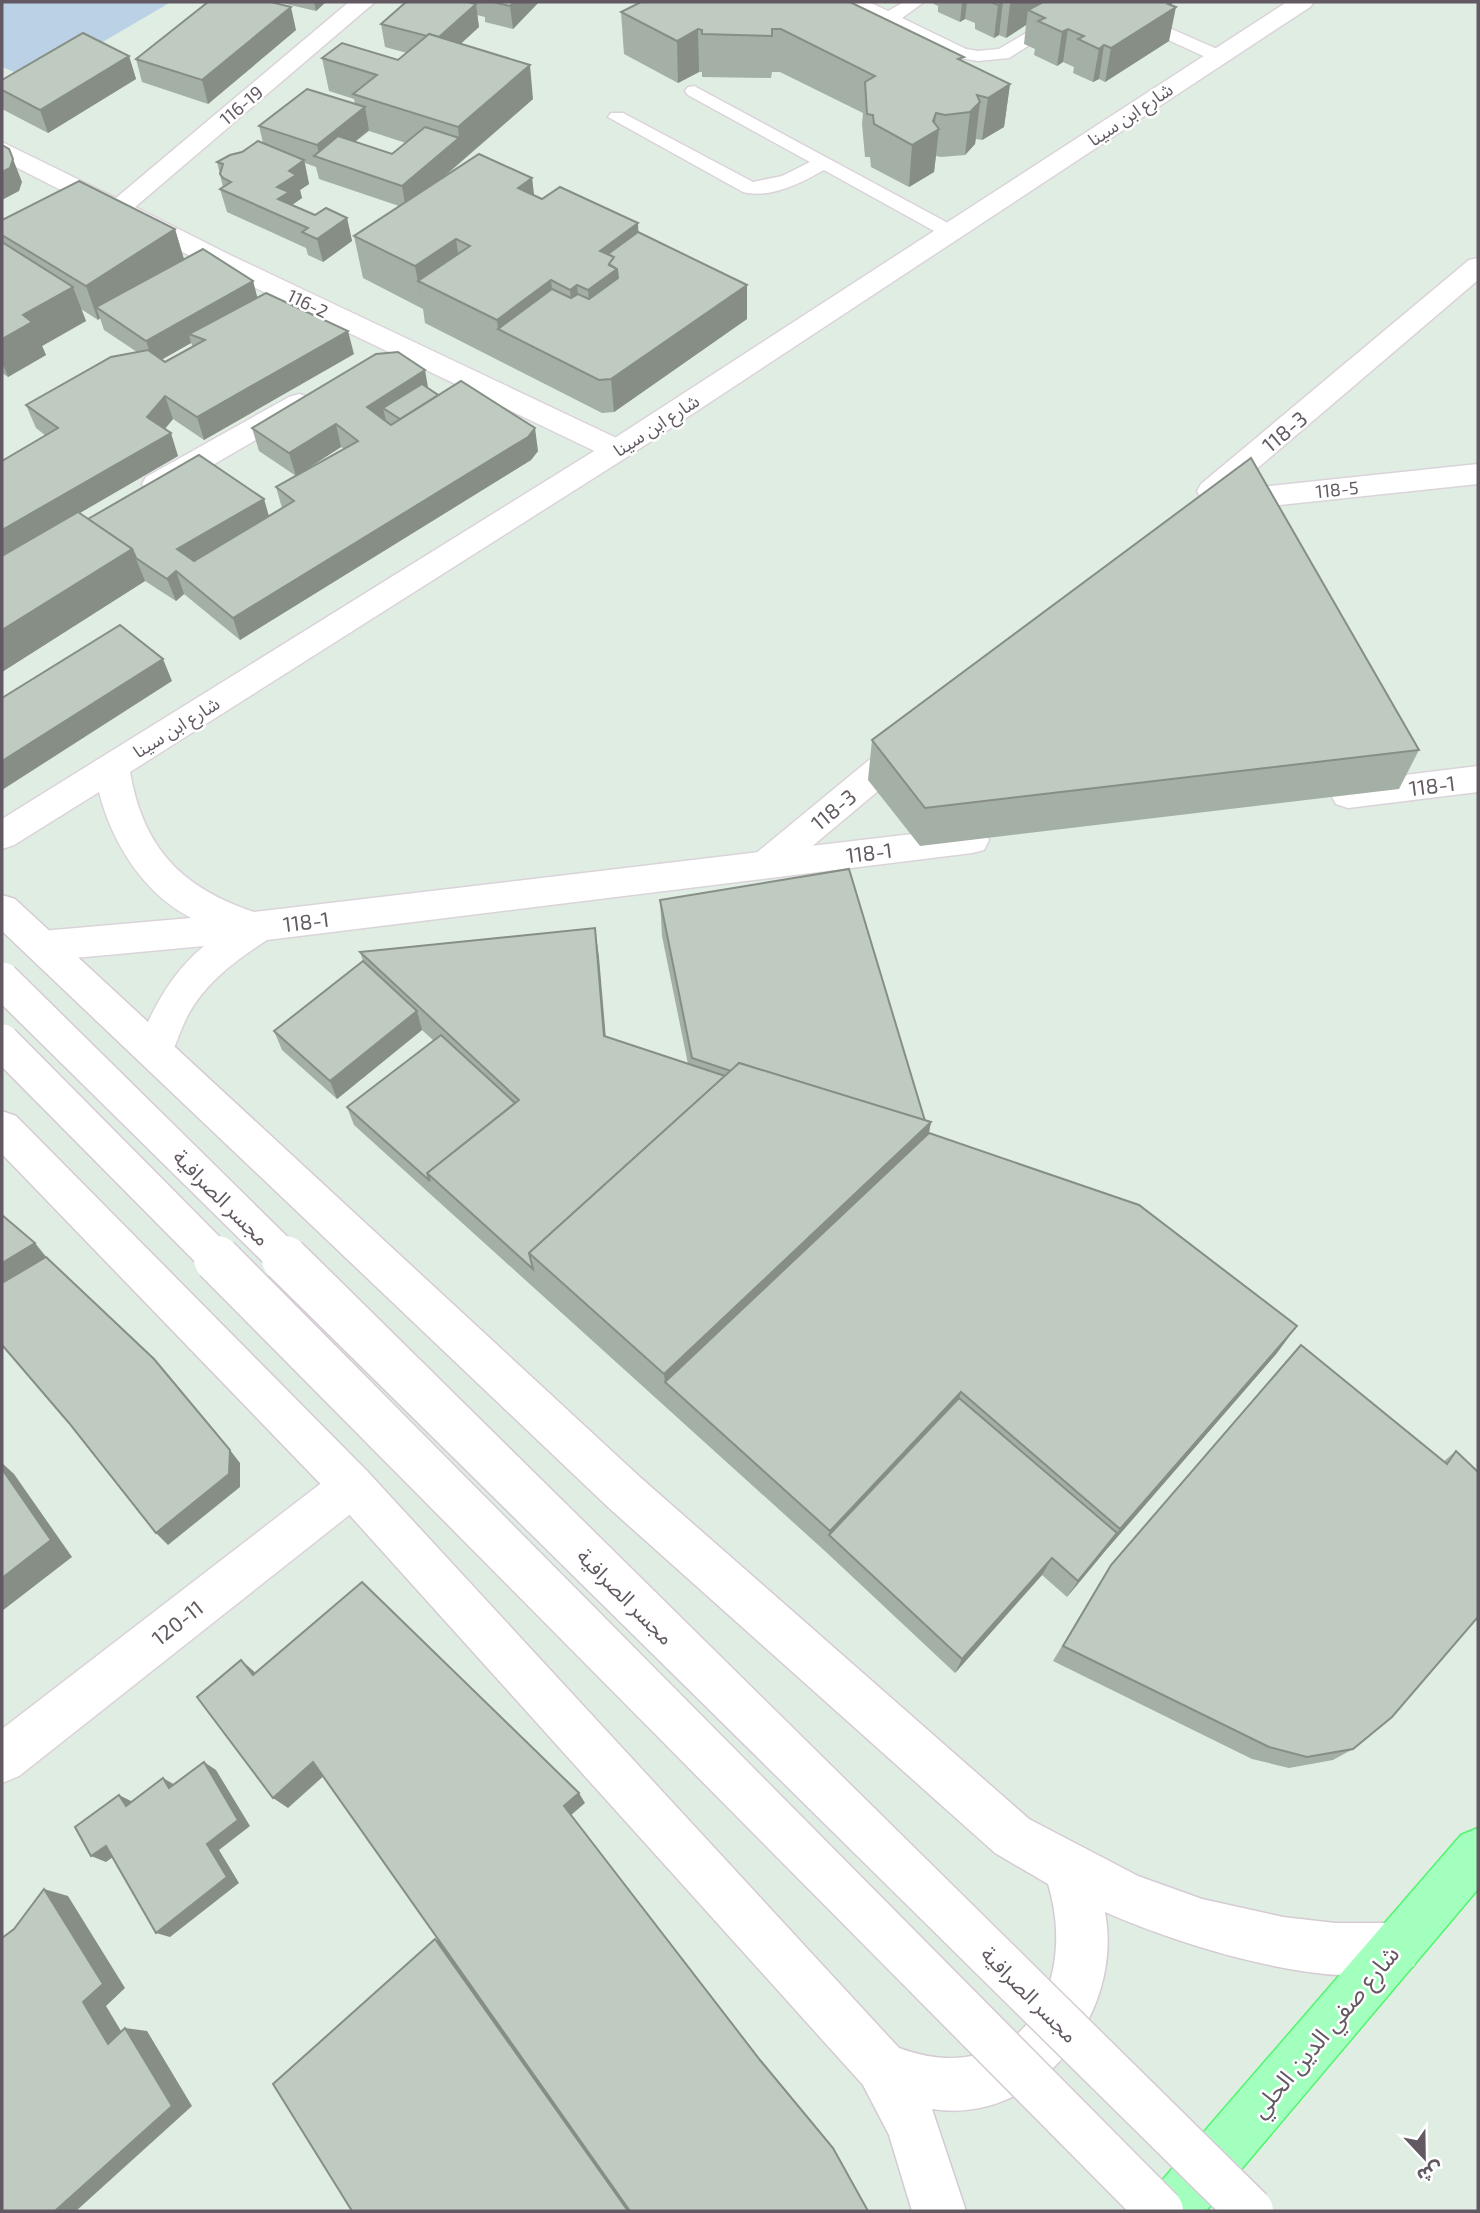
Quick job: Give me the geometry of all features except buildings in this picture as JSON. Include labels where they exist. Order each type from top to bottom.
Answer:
[{"type":"main road","name":"شارع صفي الدين الحلي","points":[[1171,2211],[1478,1852]]},
{"type":"street","name":"116-19","points":[[119,208],[363,2]]},
{"type":"street","name":"شارع ابن سينا","points":[[2,836],[617,450],[953,233],[1302,2]]},
{"type":"street","name":"116-2","points":[[2,150],[69,195],[119,208],[386,354],[617,450]]},
{"type":"street","name":"118-3","points":[[1191,508],[1478,266]]},
{"type":"street","points":[[134,497],[326,388]]},
{"type":"street","name":"118-5","points":[[1191,508],[1478,474]]},
{"type":"street","name":"118-3","points":[[767,864],[932,726]]},
{"type":"street","name":"118-1","points":[[112,767],[113,783],[127,828],[155,871],[197,907],[226,919],[260,926]]},
{"type":"street","name":"118-1","points":[[1317,799],[1478,779]]},
{"type":"street","name":"118-1","points":[[42,946],[260,926],[1002,836]]},
{"type":"street","points":[[2,909],[625,1493],[1012,1836],[1068,1870],[1129,1899],[1179,1918],[1260,1939],[1328,1948],[1395,1948]]},
{"type":"street","name":"118-1","points":[[155,1050],[168,1013],[191,979],[223,950],[260,926]]},
{"type":"street","name":"مجسر الصرافية","points":[[2,980],[1250,2211]]},
{"type":"street","points":[[2,1042],[1160,2211]]},
{"type":"street","points":[[6,1135],[352,1486],[881,2067],[912,2125],[939,2211]]},
{"type":"street","name":"120-11","points":[[2,1759],[352,1486]]},
{"type":"street","points":[[881,2067],[914,2081],[950,2086],[984,2081],[1017,2067],[1044,2045],[1065,2015],[1078,1981],[1083,1944],[1080,1906],[1068,1870]]},
{"type":"lane","points":[[856,2],[961,53],[978,56],[1003,54],[1090,2]]},
{"type":"lane","points":[[889,18],[916,2]]},
{"type":"lane","points":[[1110,7],[1219,56]]},
{"type":"lane","points":[[694,91],[953,233]]},
{"type":"lane","points":[[617,117],[750,188],[769,188],[790,182],[824,162]]},
{"type":"shaded area","points":[[2,2],[171,2],[36,81],[2,67]]}]
